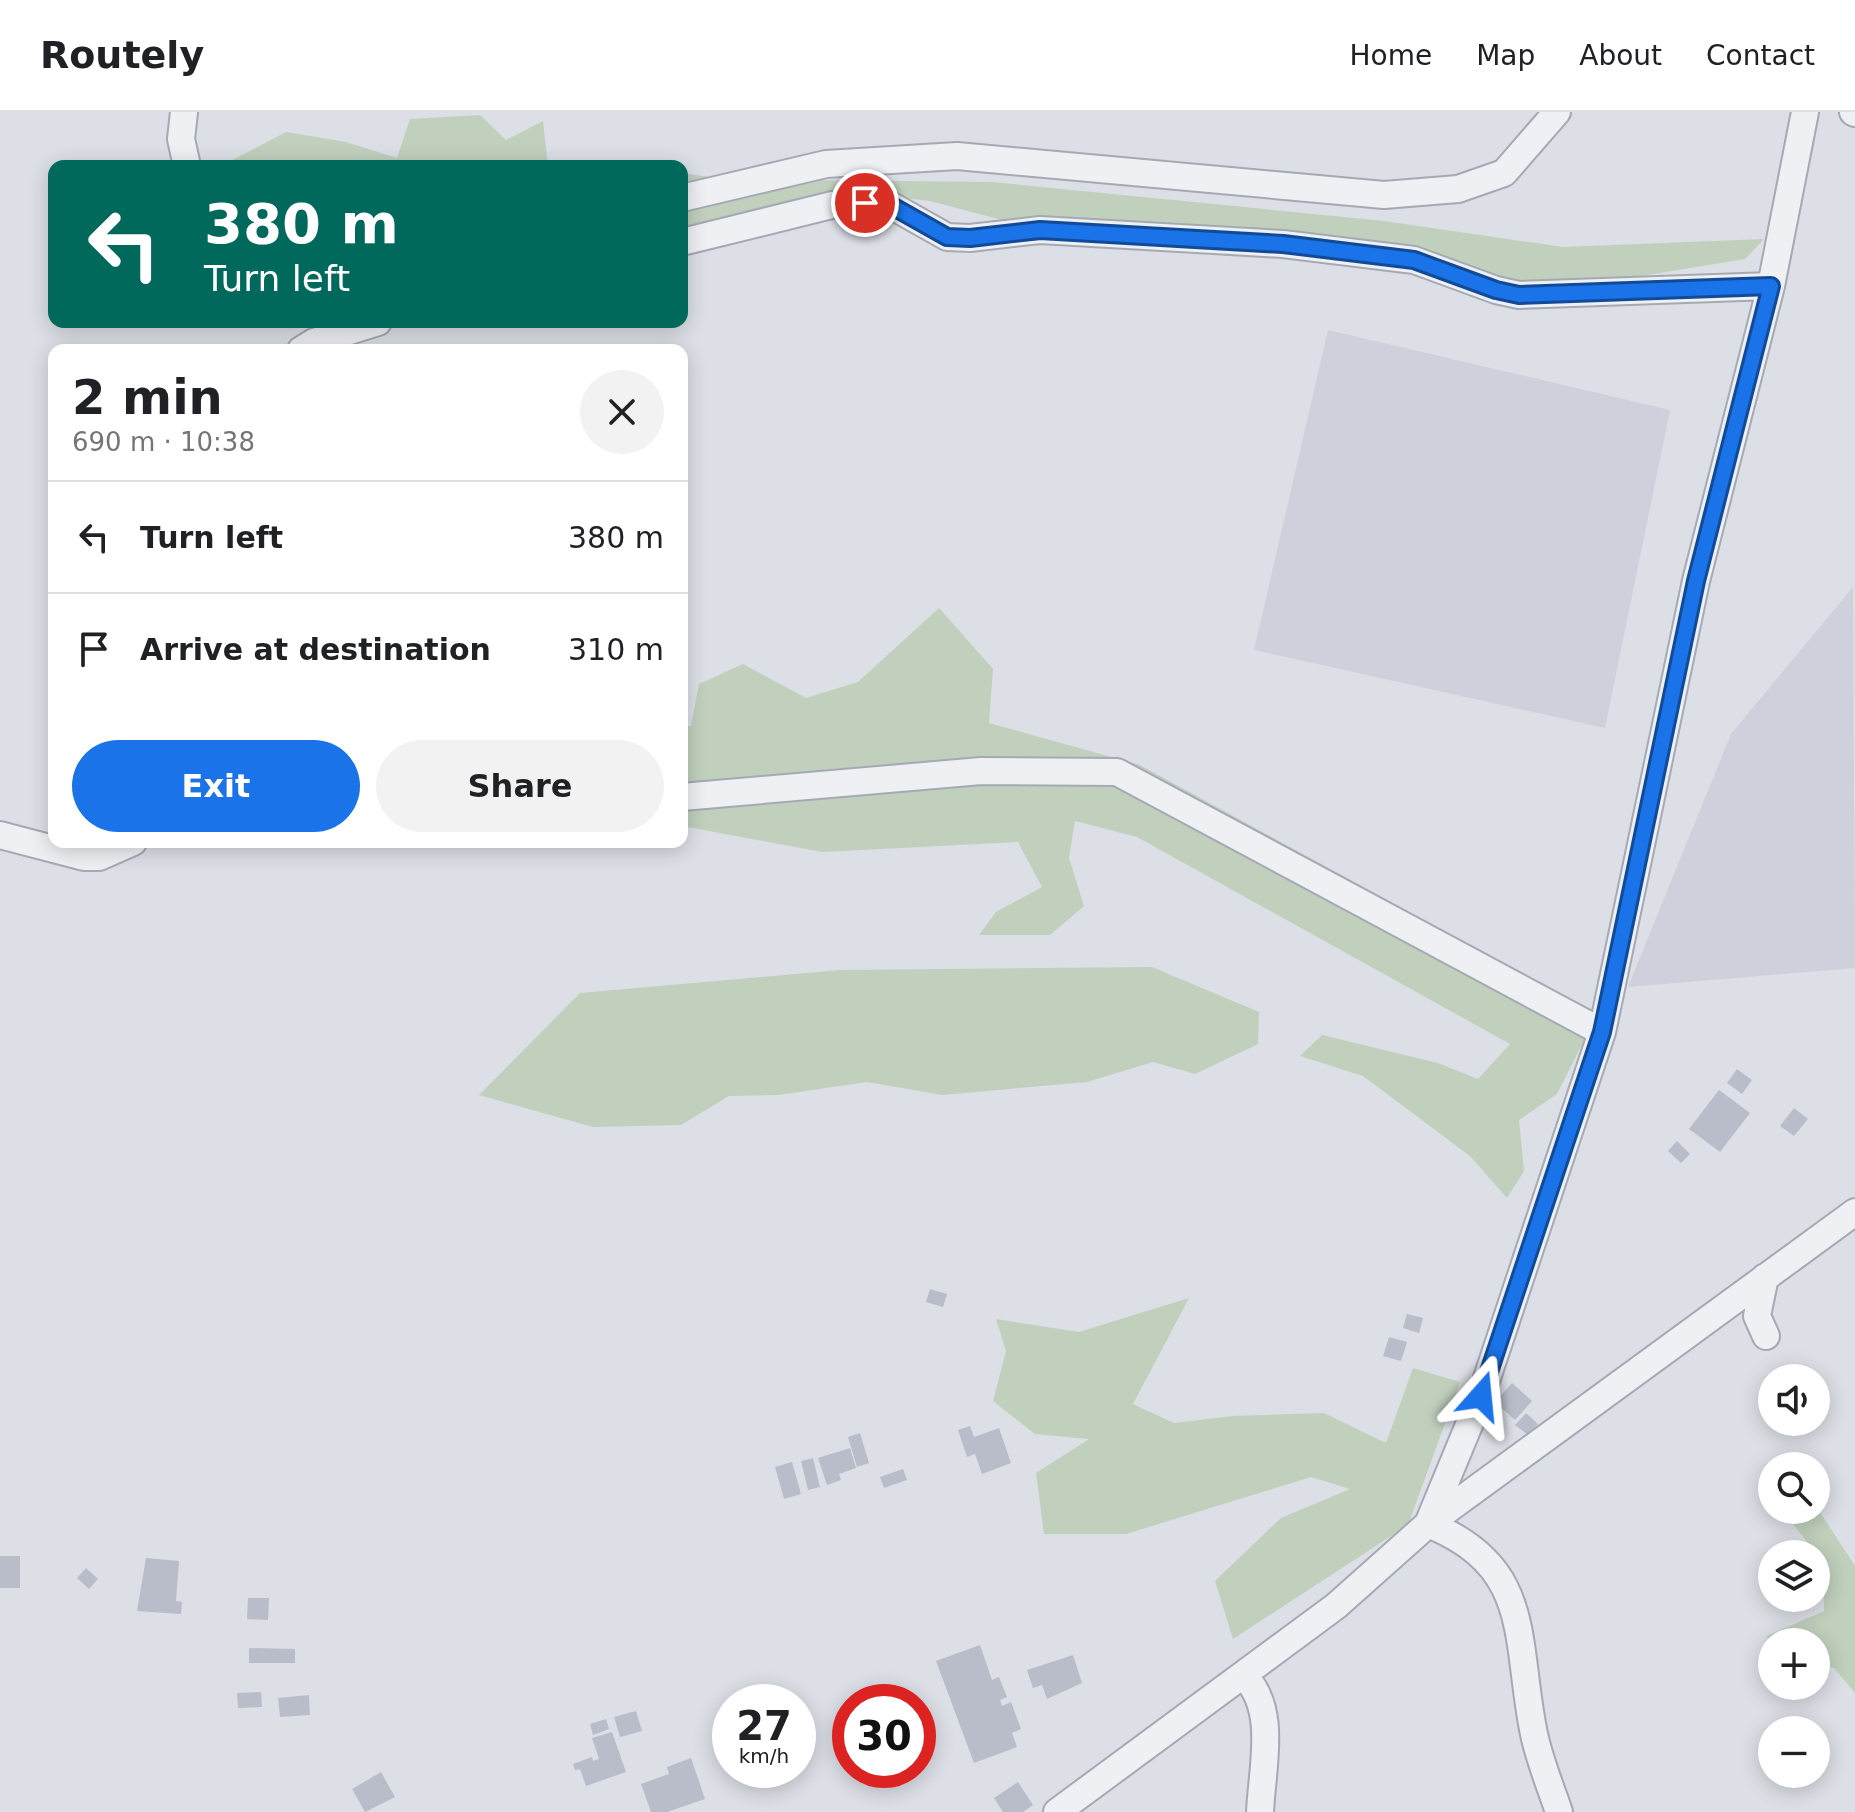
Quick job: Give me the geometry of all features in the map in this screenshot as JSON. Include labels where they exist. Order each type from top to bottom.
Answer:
[{"type":"street","points":[[184,112],[181,139],[186,160]]},
{"type":"street","points":[[688,197],[826,164],[957,156],[1355,194],[1384,195],[1458,189],[1504,173],[1557,112]]},
{"type":"street","points":[[1428,1524],[1481,1396],[1602,1032],[1696,581],[1771,286],[1805,112]]},
{"type":"street","points":[[688,241],[832,205],[865,203],[892,206],[947,237],[970,238],[1040,230],[1283,244],[1414,260],[1496,290],[1519,295],[1771,286]]},
{"type":"street","points":[[311,344],[359,328]]},
{"type":"street","points":[[688,796],[981,771],[1117,772],[1602,1032]]},
{"type":"street","points":[[0,835],[48,848]]},
{"type":"street","points":[[50,848],[84,857],[112,848]]},
{"type":"street","points":[[1057,1812],[1336,1606],[1428,1524],[1855,1212]]},
{"type":"street","points":[[1765,1277],[1757,1316],[1766,1336]]},
{"type":"street","points":[[1428,1524],[1455,1534],[1484,1555],[1504,1582],[1514,1608],[1533,1732],[1559,1812]]},
{"type":"street","points":[[1243,1675],[1256,1687],[1265,1712],[1260,1812]]},
{"type":"shaded area","points":[[1328,330],[1670,410],[1605,728],[1254,650]]},
{"type":"shaded area","points":[[1853,587],[1855,968],[1628,987],[1731,734]]},
{"type":"green space","points":[[480,115],[506,140],[543,121],[547,160],[232,160],[286,132],[346,142],[397,158],[410,119]]},
{"type":"green space","points":[[688,174],[724,179],[992,182],[1384,221],[1563,247],[1764,239],[1745,259],[1569,288],[1504,278],[1437,255],[1013,223],[930,201],[876,195],[827,197],[688,227]]},
{"type":"green space","points":[[939,608],[993,669],[989,723],[1140,765],[1597,1015],[1557,1094],[1519,1120],[1524,1171],[1507,1198],[1470,1156],[1363,1076],[1300,1056],[1322,1035],[1438,1063],[1478,1079],[1510,1044],[1137,837],[1075,821],[1069,858],[1084,906],[1050,935],[979,935],[996,912],[1042,887],[1018,842],[822,852],[688,827],[688,726],[691,726],[699,684],[743,664],[806,698],[858,682]]},
{"type":"green space","points":[[1152,967],[1259,1012],[1258,1044],[1195,1074],[1153,1062],[1087,1082],[942,1095],[867,1082],[778,1095],[729,1096],[681,1125],[593,1127],[479,1095],[580,993],[840,970]]},
{"type":"green space","points":[[1189,1298],[1133,1404],[1174,1423],[1232,1416],[1324,1413],[1386,1443],[1413,1368],[1460,1382],[1408,1525],[1233,1639],[1215,1581],[1281,1518],[1350,1489],[1311,1477],[1126,1534],[1044,1534],[1036,1473],[1089,1439],[1035,1434],[993,1401],[1006,1351],[996,1319],[1079,1332]]},
{"type":"green space","points":[[1793,1524],[1828,1524],[1855,1566],[1855,1693],[1830,1667],[1830,1628],[1785,1628],[1822,1612],[1830,1612],[1830,1540],[1806,1540]]},
{"type":"building","points":[[1737,1069],[1752,1080],[1742,1094],[1727,1083]]},
{"type":"building","points":[[1719,1090],[1750,1113],[1720,1152],[1689,1129]]},
{"type":"building","points":[[1794,1108],[1808,1119],[1794,1136],[1780,1126]]},
{"type":"building","points":[[1677,1141],[1690,1154],[1681,1163],[1668,1151]]},
{"type":"building","points":[[930,1289],[947,1294],[943,1307],[926,1302]]},
{"type":"building","points":[[1407,1314],[1423,1318],[1419,1333],[1403,1328]]},
{"type":"building","points":[[1389,1337],[1407,1342],[1401,1361],[1383,1356]]},
{"type":"building","points":[[1512,1383],[1532,1401],[1515,1420],[1495,1402]]},
{"type":"building","points":[[1526,1413],[1538,1424],[1528,1435],[1515,1425]]},
{"type":"building","points":[[970,1426],[974,1437],[999,1428],[1011,1463],[982,1474],[975,1454],[967,1457],[958,1430]]},
{"type":"building","points":[[860,1433],[869,1463],[857,1467],[848,1437]]},
{"type":"building","points":[[850,1448],[856,1468],[839,1474],[841,1480],[827,1485],[818,1458]]},
{"type":"building","points":[[813,1458],[820,1487],[808,1490],[801,1461]]},
{"type":"building","points":[[792,1462],[801,1494],[784,1499],[775,1467]]},
{"type":"building","points":[[903,1469],[907,1480],[884,1488],[880,1477]]},
{"type":"building","points":[[0,1556],[20,1556],[20,1588],[0,1588]]},
{"type":"building","points":[[146,1558],[179,1561],[176,1601],[182,1602],[181,1614],[137,1611]]},
{"type":"building","points":[[86,1568],[98,1579],[89,1589],[77,1578]]},
{"type":"building","points":[[248,1598],[269,1598],[268,1620],[247,1619]]},
{"type":"building","points":[[980,1645],[992,1680],[999,1677],[1007,1697],[1000,1700],[1002,1706],[1011,1702],[1021,1729],[1012,1733],[1017,1747],[974,1763],[936,1661]]},
{"type":"building","points":[[249,1648],[295,1649],[295,1663],[249,1663]]},
{"type":"building","points":[[1073,1655],[1082,1683],[1047,1699],[1042,1685],[1033,1688],[1027,1670]]},
{"type":"building","points":[[261,1692],[262,1707],[238,1708],[237,1693]]},
{"type":"building","points":[[309,1695],[310,1715],[280,1717],[278,1698]]},
{"type":"building","points":[[636,1711],[642,1731],[620,1737],[614,1717]]},
{"type":"building","points":[[606,1719],[609,1729],[593,1735],[590,1724]]},
{"type":"building","points":[[612,1732],[626,1772],[586,1786],[580,1769],[575,1770],[573,1764],[592,1757],[593,1761],[599,1759],[592,1738]]},
{"type":"building","points":[[691,1758],[705,1799],[667,1812],[651,1812],[641,1784],[669,1774],[667,1767]]},
{"type":"building","points":[[381,1772],[395,1797],[365,1812],[352,1789]]},
{"type":"building","points":[[1018,1782],[1033,1805],[1023,1812],[1003,1812],[994,1798]]},
{"type":"route","points":[[865,203],[892,206],[947,237],[970,238],[1040,230],[1283,244],[1414,260],[1496,290],[1519,295],[1550,297],[1596,291],[1661,292],[1771,286],[1696,581],[1602,1032],[1481,1396]]}]
